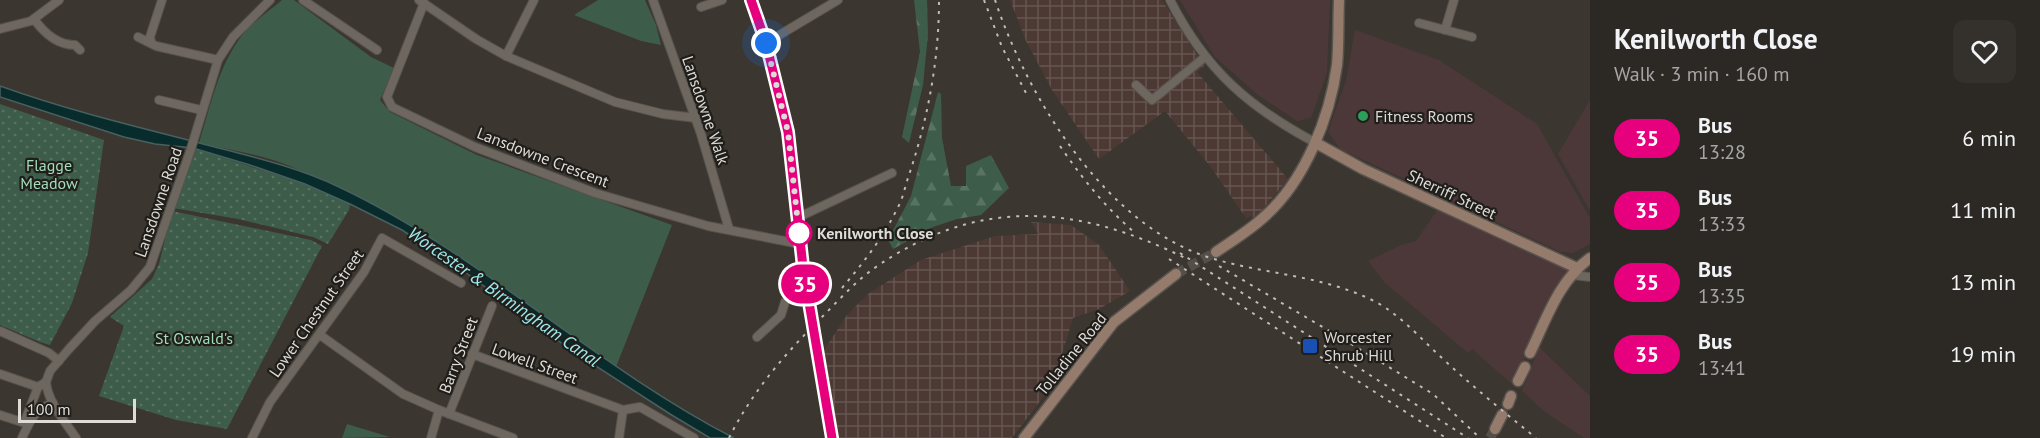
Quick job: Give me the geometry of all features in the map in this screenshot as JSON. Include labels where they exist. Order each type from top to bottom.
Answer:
[{"type":"main road","points":[[751,0],[766,43],[788,132],[806,290],[816,336],[831,438]]},
{"type":"main road","points":[[1216,252],[1266,216],[1291,186],[1316,143],[1326,115],[1337,63],[1339,0]]},
{"type":"main road","name":"Sherriff Street","points":[[1316,143],[1575,272]]},
{"type":"main road","points":[[1530,353],[1559,292],[1575,272],[1589,260]]},
{"type":"main road","name":"Tolladine Road","points":[[1024,438],[1114,322],[1176,274]]},
{"type":"main road","points":[[1518,381],[1525,367]]},
{"type":"main road","points":[[1495,429],[1502,415]]},
{"type":"street","points":[[0,29],[34,19],[59,0]]},
{"type":"street","points":[[152,42],[150,36],[162,0]]},
{"type":"street","name":"Lansdowne Road","points":[[28,424],[26,418],[50,371],[95,321],[143,278],[150,267],[195,138],[201,111],[218,60],[233,37],[270,0]]},
{"type":"street","points":[[303,0],[377,50]]},
{"type":"street","points":[[506,56],[534,0]]},
{"type":"street","name":"Lansdowne Walk","points":[[653,0],[696,118],[729,229]]},
{"type":"street","points":[[701,7],[722,0]]},
{"type":"street","points":[[766,43],[838,0]]},
{"type":"street","points":[[1170,0],[1205,57],[1250,103],[1286,128],[1316,143]]},
{"type":"street","points":[[1445,30],[1454,0]]},
{"type":"street","points":[[421,2],[506,56],[615,102],[663,114],[696,118]]},
{"type":"street","name":"Lansdowne Crescent","points":[[421,2],[387,97],[392,107],[475,147],[595,193],[708,226],[800,244]]},
{"type":"street","points":[[34,19],[46,34],[68,45],[75,45],[80,50]]},
{"type":"street","points":[[1419,23],[1472,37]]},
{"type":"street","points":[[138,37],[156,46],[218,60]]},
{"type":"street","points":[[1136,85],[1152,100],[1205,57]]},
{"type":"street","points":[[159,100],[201,111]]},
{"type":"street","points":[[797,218],[892,173]]},
{"type":"street","name":"Lower Chestnut Street","points":[[252,438],[270,402],[364,272],[382,238],[461,283]]},
{"type":"street","points":[[1575,272],[1590,277]]},
{"type":"street","points":[[757,337],[781,315],[785,302],[792,293],[806,290]]},
{"type":"street","name":"Barry Street","points":[[449,414],[492,306]]},
{"type":"street","points":[[0,331],[49,353],[59,361]]},
{"type":"street","points":[[320,335],[403,394],[513,438]]},
{"type":"street","name":"Lowell Street","points":[[472,354],[623,410],[640,407],[694,438]]},
{"type":"street","points":[[0,375],[42,384],[76,438]]},
{"type":"street","name":"Lansdowne Road","points":[[22,438],[28,424],[39,409],[53,403]]},
{"type":"street","points":[[431,438],[440,410]]},
{"type":"street","points":[[619,438],[623,410]]},
{"type":"street","points":[[0,415],[28,424]]},
{"type":"shaded area","points":[[1010,0],[1162,0],[1204,66],[1197,72],[1288,179],[1262,210],[1252,219],[1251,216],[1246,218],[1210,166],[1165,111],[1099,159],[1052,90],[1026,41]]},
{"type":"shaded area","points":[[1180,0],[1330,0],[1327,73],[1311,118],[1297,121],[1258,95],[1215,57]]},
{"type":"shaded area","points":[[1355,30],[1439,60],[1537,124],[1590,218],[1590,244],[1573,253],[1561,252],[1340,149],[1328,132],[1346,80]]},
{"type":"shaded area","points":[[1590,100],[1590,211],[1558,154]]},
{"type":"shaded area","points":[[1438,209],[1568,270],[1512,384],[1472,349],[1468,353],[1384,282],[1368,261],[1401,245],[1416,241]]},
{"type":"shaded area","points":[[1031,222],[1071,225],[1099,245],[1130,291],[1099,309],[1073,318],[1053,384],[1012,438],[839,438],[824,350],[847,315],[868,294],[921,260],[995,236],[1038,234]]},
{"type":"shaded area","points":[[1539,347],[1590,396],[1590,438],[1584,438],[1545,412],[1522,391]]},
{"type":"green space","points":[[282,0],[294,0],[371,57],[394,68],[380,100],[390,112],[477,155],[672,225],[616,367],[458,256],[375,206],[332,184],[277,161],[199,143],[216,86],[234,46],[252,25]]},
{"type":"green space","points":[[598,0],[645,0],[656,25],[661,45],[641,41],[574,15]]},
{"type":"green space","points":[[914,0],[927,0],[928,34],[923,85],[909,143],[902,137],[920,52]]},
{"type":"green space","points":[[938,92],[941,94],[942,138],[951,186],[966,186],[966,166],[991,155],[1009,188],[981,215],[957,219],[933,227],[893,249],[888,240],[911,196]]},
{"type":"green space","name":"Flagge Meadow","points":[[0,104],[104,140],[88,253],[72,303],[50,345],[0,325]]},
{"type":"green space","points":[[193,148],[305,184],[350,204],[349,210],[328,244],[313,237],[238,219],[173,208]]},
{"type":"green space","name":"St Oswald's","points":[[172,211],[311,240],[322,246],[227,429],[176,420],[99,396],[124,326],[110,317],[152,279],[159,264]]},
{"type":"green space","points":[[347,424],[390,437],[342,438]]},
{"type":"water","name":"Worcester & Birmingham Canal","points":[[0,86],[93,115],[284,166],[339,187],[391,214],[440,244],[634,378],[683,410],[734,438],[710,438],[670,414],[571,350],[454,264],[402,230],[350,204],[305,184],[250,165],[193,148],[155,144],[124,137],[0,97]]},
{"type":"tunnel","points":[[1176,274],[1216,252]]},
{"type":"tunnel","points":[[1490,438],[1495,429]]},
{"type":"railway","points":[[842,288],[879,240],[902,197],[922,132],[931,89],[937,45],[939,0]]},
{"type":"railway","points":[[984,0],[1002,47],[1026,93]]},
{"type":"railway","points":[[995,0],[1028,78],[1051,118],[1077,155],[1107,190],[1140,220],[1176,243],[1214,259],[1314,280],[1372,300],[1401,319],[1465,379],[1536,438]]},
{"type":"railway","points":[[1060,146],[1094,192],[1134,232]]},
{"type":"railway","points":[[729,438],[748,405],[781,360],[852,286],[873,269],[912,245],[950,229],[989,219],[1028,216],[1067,219],[1106,227],[1187,259]]},
{"type":"railway","points":[[1180,253],[1468,438]]},
{"type":"railway","points":[[1169,259],[1446,438]]},
{"type":"railway","points":[[1219,266],[1433,394],[1480,438]]},
{"type":"bus line","name":"35","points":[[751,0],[766,43],[788,132],[806,290],[816,336],[832,438]]},
{"type":"place","name":"Fitness Rooms","points":[[1363,116]]},
{"type":"place","name":"Kenilworth Close","points":[[799,233]]},
{"type":"place","name":"Worcester Shrub Hill","points":[[1310,346]]},
{"type":"route","points":[[766,43],[788,132],[799,233]]}]
